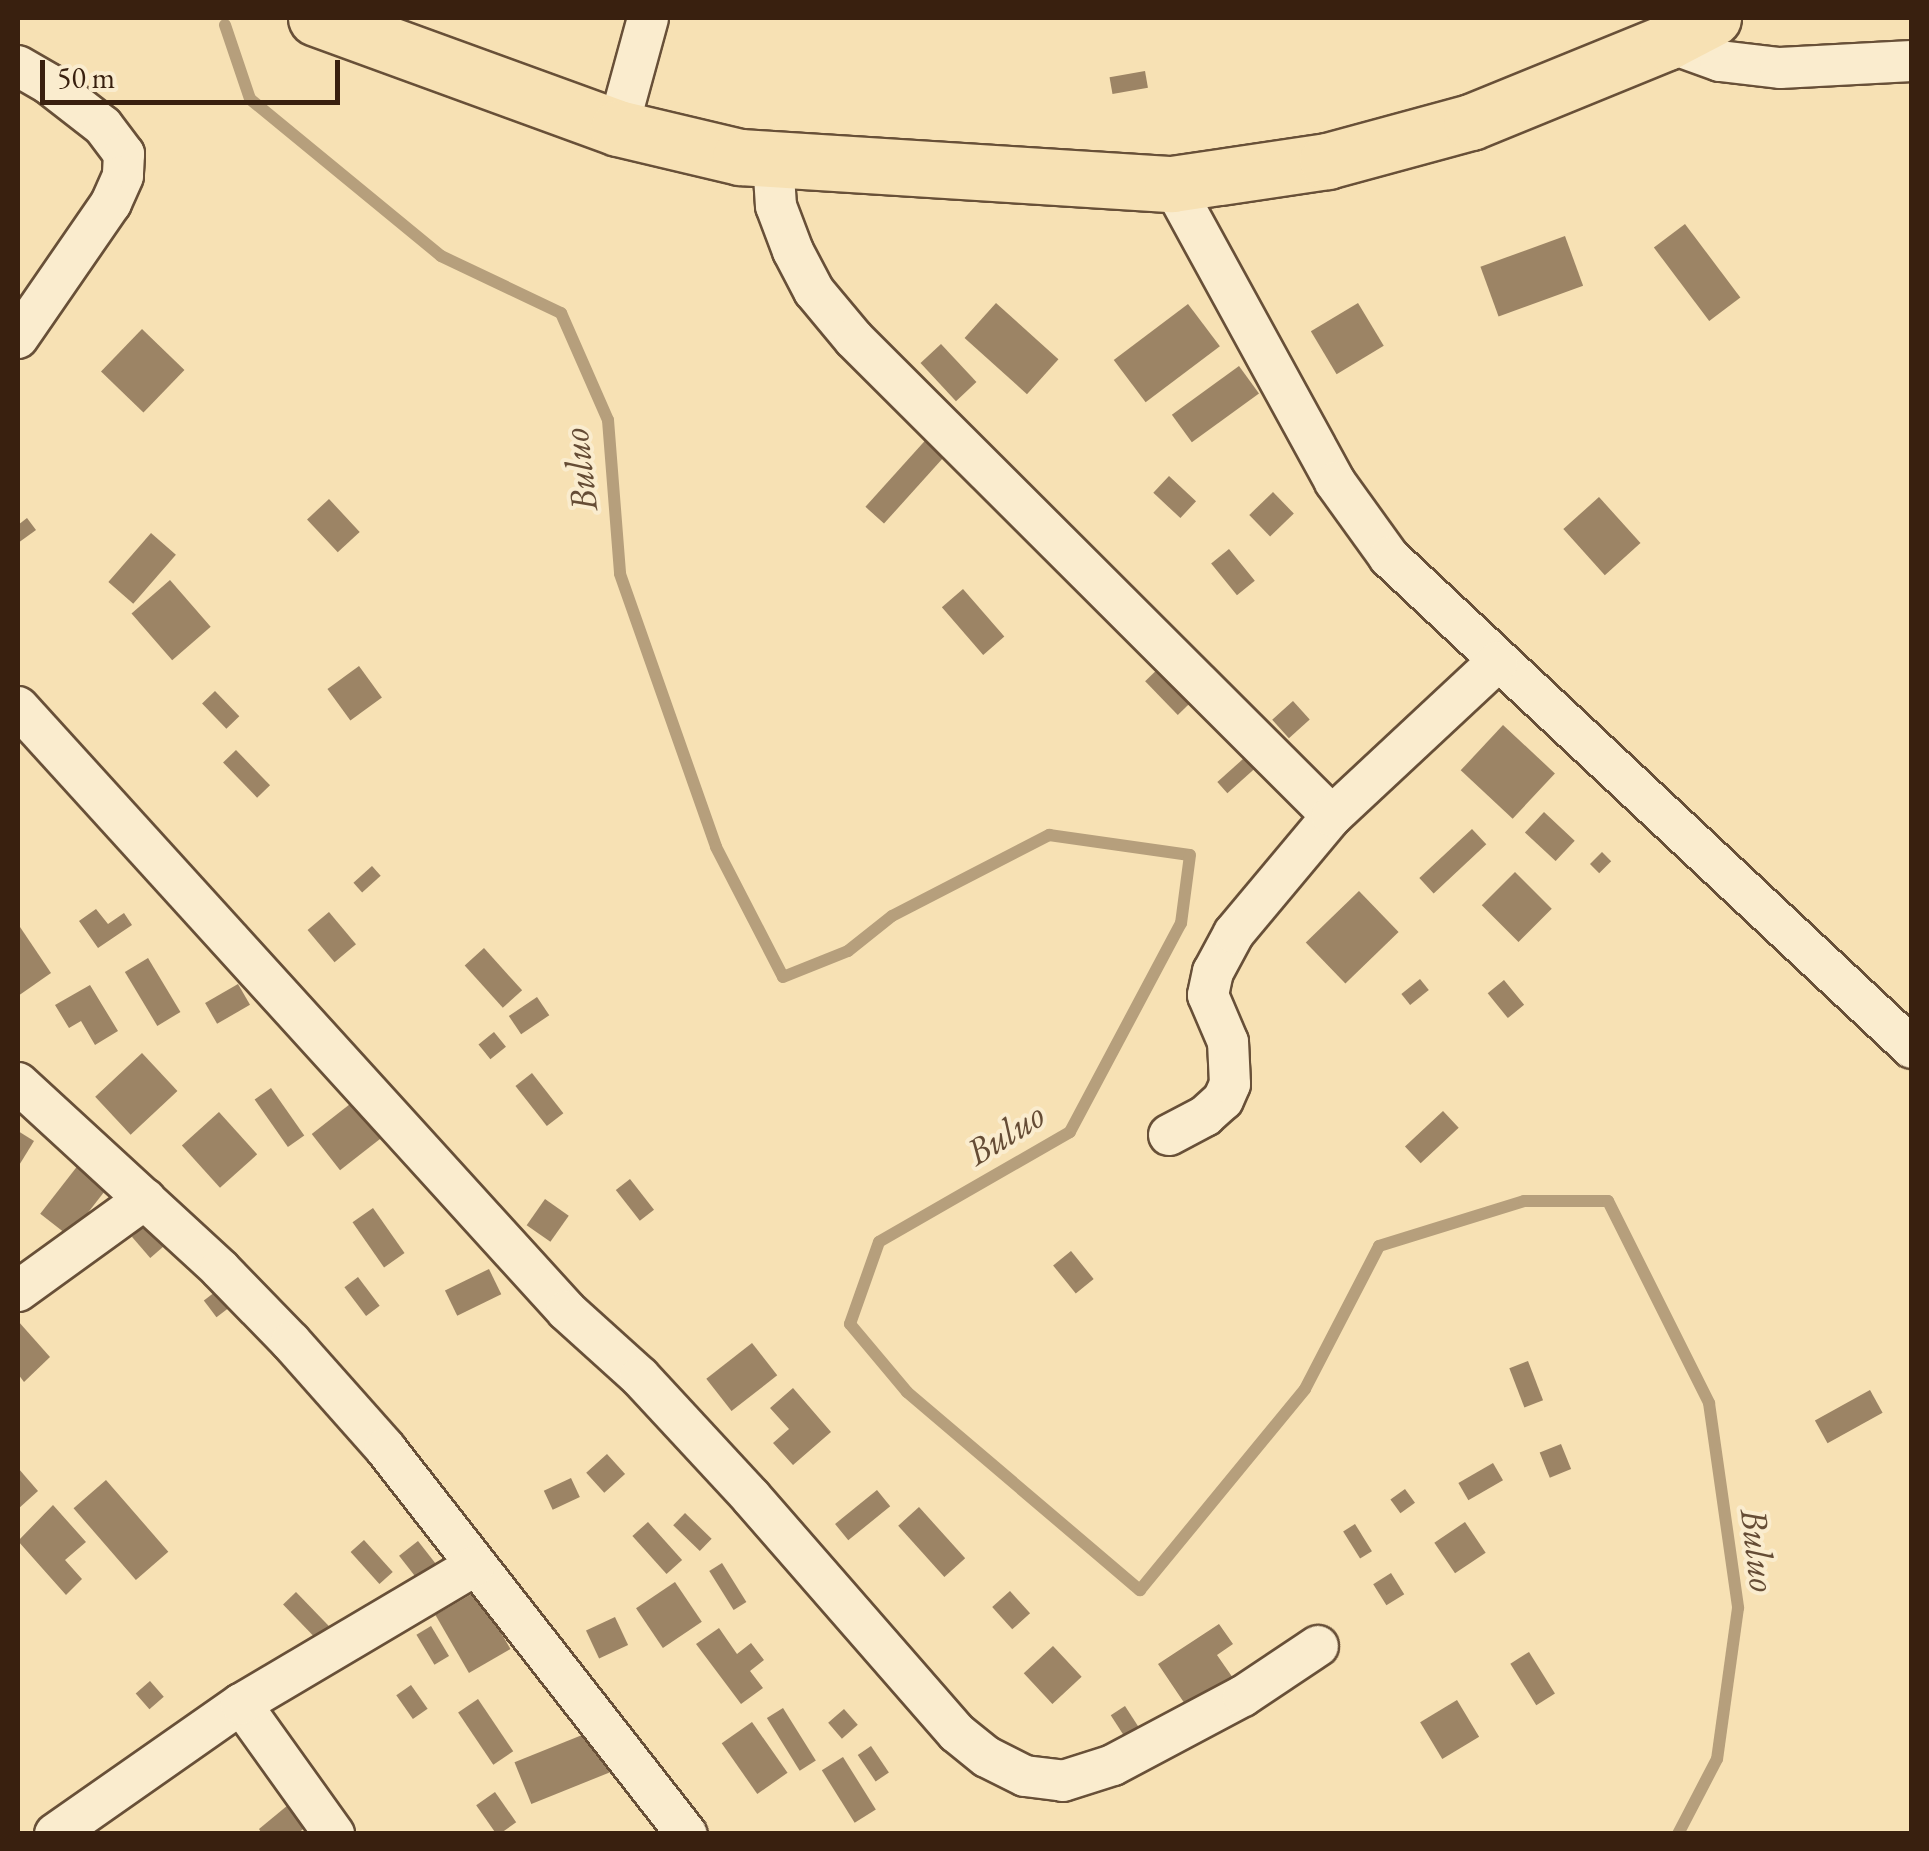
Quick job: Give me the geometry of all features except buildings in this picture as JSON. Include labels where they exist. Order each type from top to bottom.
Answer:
[{"type":"highway","points":[[316,18],[618,128],[740,157],[1172,184],[1327,161],[1472,122],[1690,30]]},
{"type":"street","points":[[618,128],[648,18]]},
{"type":"street","points":[[1690,30],[1720,61],[1780,68],[1912,60]]},
{"type":"street","points":[[18,66],[49,84],[103,126],[124,154],[123,176],[111,203],[18,338]]},
{"type":"street","points":[[773,160],[776,206],[793,252],[814,291],[854,339],[1332,816]]},
{"type":"street","points":[[1172,184],[1335,482],[1388,557],[1912,1048]]},
{"type":"street","points":[[1169,1135],[1205,1116],[1223,1100],[1230,1084],[1228,1042],[1208,995],[1224,949],[1332,816],[1497,662]]},
{"type":"street","points":[[18,706],[567,1311],[640,1378],[752,1497],[956,1733],[988,1757],[1025,1776],[1063,1781],[1113,1765],[1243,1696],[1318,1646]]},
{"type":"street","points":[[18,1082],[291,1342],[385,1448],[687,1834]]},
{"type":"street","points":[[18,1291],[145,1199]]},
{"type":"street","points":[[55,1834],[241,1704],[474,1566]]},
{"type":"street","points":[[241,1704],[334,1834]]},
{"type":"waterway","name":"Buluo","points":[[225,25],[250,99],[441,256],[561,313],[608,420],[620,574],[716,847],[783,977],[848,951],[892,916],[1049,835],[1190,855],[1181,923],[1070,1132],[879,1242],[850,1324],[907,1392],[1140,1590],[1305,1389],[1379,1246],[1524,1201],[1608,1201],[1709,1403],[1738,1608],[1717,1759],[1678,1834]]}]
